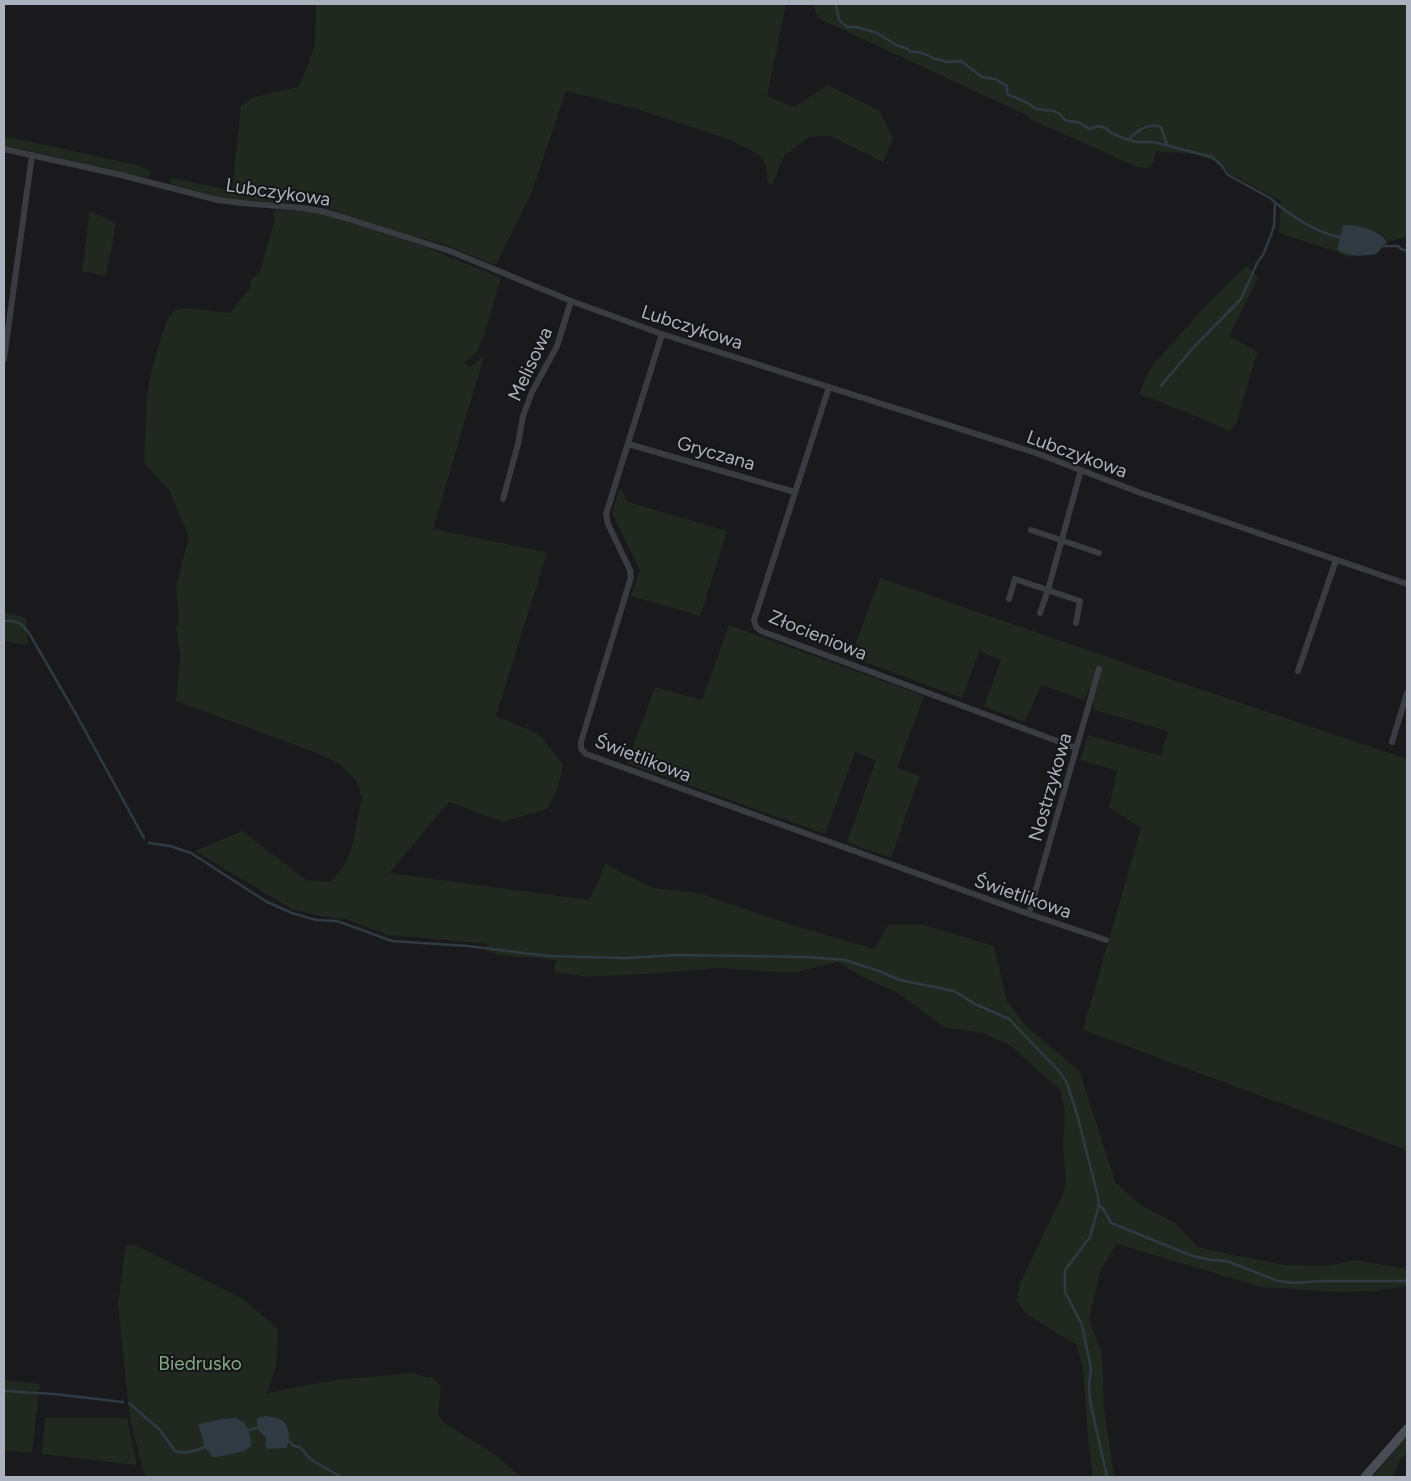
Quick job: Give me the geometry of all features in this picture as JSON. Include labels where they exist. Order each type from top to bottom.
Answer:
[{"type":"street","name":"Lubczykowa","points":[[4,149],[121,174],[218,200],[321,211],[450,251],[571,301],[662,334],[1036,454],[1141,493],[1407,584]]},
{"type":"street","points":[[4,359],[32,155]]},
{"type":"street","name":"Melisowa","points":[[503,499],[518,444],[523,416],[532,392],[558,346],[571,301]]},
{"type":"street","name":"Świetlikowa","points":[[662,334],[606,514],[608,524],[630,570],[631,578],[581,742],[581,749],[586,754],[1106,940]]},
{"type":"street","name":"Złocieniowa","points":[[829,387],[754,620],[756,626],[761,631],[1076,748]]},
{"type":"street","name":"Gryczana","points":[[628,444],[795,492]]},
{"type":"street","points":[[1040,613],[1081,470]]},
{"type":"street","points":[[1031,530],[1099,552]]},
{"type":"street","points":[[1298,671],[1336,560]]},
{"type":"street","points":[[1009,599],[1015,579],[1048,590],[1080,601],[1076,622]]},
{"type":"street","name":"Nostrzykowa","points":[[1029,914],[1099,669]]},
{"type":"street","points":[[1392,742],[1407,693]]},
{"type":"street","points":[[1365,1477],[1407,1429]]},
{"type":"green space","points":[[315,4],[786,4],[767,96],[794,107],[827,85],[880,111],[893,139],[883,162],[830,136],[809,137],[784,156],[772,185],[768,183],[766,167],[762,158],[728,139],[637,109],[566,91],[531,194],[496,265],[443,244],[314,204],[217,197],[172,184],[169,179],[174,178],[232,191],[241,106],[260,96],[298,87],[315,45]]},
{"type":"green space","points":[[813,4],[1407,4],[1407,236],[1387,242],[1381,233],[1343,225],[1337,249],[1351,255],[1349,258],[1337,252],[1279,233],[1281,201],[1230,174],[1223,164],[1194,154],[1156,151],[1154,162],[1148,169],[1135,166],[1030,119],[1026,115],[818,18]]},
{"type":"green space","points":[[4,136],[137,165],[151,172],[148,178],[4,145]]},
{"type":"green space","points":[[277,210],[320,213],[348,221],[426,247],[501,278],[477,352],[464,363],[470,367],[485,353],[433,529],[547,552],[496,716],[539,734],[563,765],[558,787],[547,809],[503,822],[449,802],[389,873],[589,900],[605,864],[654,888],[699,893],[789,924],[874,949],[888,925],[924,925],[994,946],[1007,1001],[1025,1025],[1080,1072],[1115,1182],[1142,1206],[1175,1223],[1198,1247],[1285,1265],[1327,1266],[1355,1260],[1402,1268],[1407,1269],[1407,1286],[1378,1291],[1339,1292],[1261,1287],[1117,1244],[1101,1269],[1089,1319],[1102,1353],[1104,1411],[1116,1477],[1093,1477],[1083,1370],[1077,1345],[1026,1314],[1017,1301],[1020,1283],[1063,1194],[1066,1182],[1063,1145],[1065,1111],[1060,1090],[1010,1045],[982,1033],[944,1027],[898,993],[863,977],[837,962],[794,973],[718,968],[590,977],[554,972],[556,960],[498,955],[481,948],[491,944],[388,935],[345,919],[320,916],[292,909],[195,851],[242,831],[306,880],[330,882],[344,866],[351,851],[362,797],[357,783],[339,764],[314,752],[176,701],[180,655],[176,628],[179,621],[176,586],[189,537],[169,490],[144,463],[147,394],[152,368],[166,322],[175,310],[187,308],[230,313],[249,289],[252,279],[259,273],[275,220],[273,213]]},
{"type":"green space","points":[[90,211],[116,223],[106,276],[82,271]]},
{"type":"green space","points":[[1247,265],[1258,278],[1229,336],[1257,352],[1236,424],[1229,431],[1139,394],[1149,370],[1202,310]]},
{"type":"green space","points":[[620,488],[628,502],[727,531],[700,616],[631,596],[640,570],[612,513]]},
{"type":"green space","points":[[880,578],[1407,759],[1407,1150],[1083,1030],[1141,828],[1109,807],[1117,771],[1080,760],[1088,735],[1161,756],[1168,731],[1094,710],[1091,686],[1084,700],[1041,685],[1025,722],[984,706],[1001,660],[979,651],[962,698],[851,657]]},
{"type":"green space","points":[[4,612],[26,618],[28,645],[4,641]]},
{"type":"green space","points":[[729,625],[924,696],[897,768],[920,776],[891,858],[847,842],[876,760],[855,752],[825,834],[627,763],[655,687],[702,700]]},
{"type":"green space","name":"Biedrusko","points":[[133,1244],[243,1299],[278,1329],[276,1366],[267,1393],[336,1380],[414,1373],[427,1378],[432,1377],[441,1386],[438,1415],[444,1423],[493,1453],[521,1477],[146,1477],[130,1419],[118,1304],[126,1245]]},
{"type":"green space","points":[[4,1380],[40,1384],[32,1453],[4,1450]]},
{"type":"green space","points":[[45,1418],[127,1418],[137,1465],[42,1454]]},
{"type":"green space","points":[[1407,1436],[1407,1452],[1400,1461],[1393,1477],[1373,1477]]},
{"type":"shaded area","points":[[1343,225],[1374,231],[1380,234],[1387,242],[1376,254],[1361,256],[1346,254],[1337,249]]},
{"type":"shaded area","points":[[266,1416],[280,1419],[287,1426],[289,1443],[286,1448],[267,1449],[265,1445],[266,1438],[257,1428],[257,1418]]},
{"type":"shaded area","points":[[236,1418],[248,1429],[251,1446],[245,1451],[213,1457],[205,1447],[198,1424]]},
{"type":"waterway","points":[[836,4],[839,20],[847,27],[856,27],[877,33],[911,52],[918,52],[945,62],[961,61],[982,77],[995,79],[1007,86],[1007,94],[1028,103],[1036,109],[1054,111],[1065,120],[1080,123],[1089,129],[1099,126],[1106,128],[1111,133],[1128,140],[1153,142],[1212,157],[1228,175],[1270,198],[1304,223],[1333,236],[1343,238]]},
{"type":"waterway","points":[[1129,139],[1144,128],[1156,126],[1161,127],[1167,145]]},
{"type":"waterway","points":[[1161,386],[1191,350],[1241,299],[1271,235],[1274,226],[1275,204]]},
{"type":"waterway","points":[[1383,246],[1398,246],[1407,251]]},
{"type":"waterway","points":[[4,621],[18,623],[29,633],[144,838]]},
{"type":"waterway","points":[[149,843],[170,846],[191,853],[267,902],[292,913],[316,920],[337,921],[392,941],[468,946],[548,956],[626,958],[677,955],[806,957],[845,960],[900,980],[954,991],[975,1004],[1009,1019],[1058,1070],[1066,1081],[1077,1114],[1098,1197],[1099,1205],[1090,1237],[1065,1270],[1065,1292],[1082,1325],[1091,1369],[1089,1383],[1090,1401],[1107,1477]]},
{"type":"waterway","points":[[1099,1205],[1111,1223],[1190,1255],[1210,1260],[1227,1261],[1278,1281],[1294,1283],[1407,1280]]},
{"type":"waterway","points":[[4,1391],[54,1394],[123,1402]]},
{"type":"waterway","points":[[129,1403],[160,1430],[175,1451],[190,1452],[205,1447]]},
{"type":"waterway","points":[[249,1430],[257,1428]]},
{"type":"waterway","points":[[290,1442],[292,1445],[301,1448],[310,1459],[341,1477]]}]
